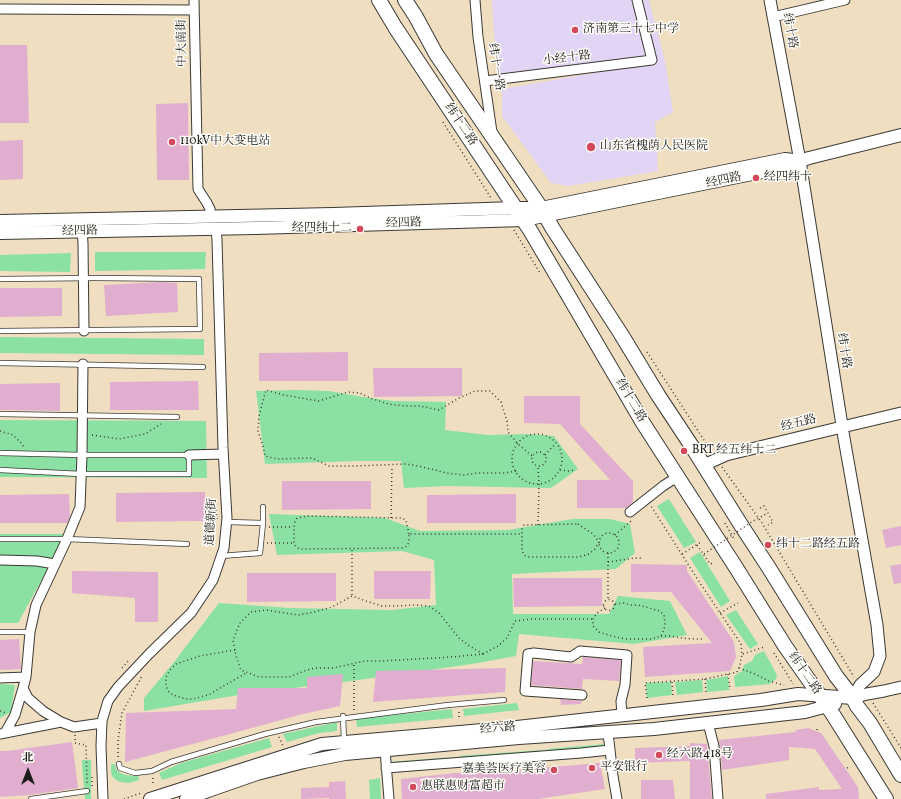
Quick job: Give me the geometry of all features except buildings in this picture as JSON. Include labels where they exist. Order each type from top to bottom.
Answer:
[{"type":"main road","name":"纬十二路","points":[[379,0],[395,27],[524,220],[635,410],[785,646],[827,706],[882,799]]},
{"type":"main road","name":"纬十二路","points":[[405,0],[436,54],[544,212],[553,229],[621,334],[658,395],[770,568],[836,676],[853,698],[901,775]]},
{"type":"main road","name":"经四路","points":[[0,233],[216,229],[524,220],[544,212],[785,159],[800,161],[901,134]]},
{"type":"main road","name":"经四路","points":[[0,221],[340,214],[515,208],[544,212]]},
{"type":"main road","name":"经六路","points":[[150,799],[322,744],[517,728],[761,700],[798,694],[853,698]]},
{"type":"main road","name":"经六路","points":[[186,799],[257,774],[304,762],[345,754],[654,729],[805,712],[853,698]]},
{"type":"street","points":[[194,0],[194,10]]},
{"type":"street","name":"纬十一路","points":[[475,0],[478,37],[493,138]]},
{"type":"street","name":"小经十路","points":[[485,81],[652,60],[637,0]]},
{"type":"street","name":"纬十路","points":[[770,0],[800,161],[842,427],[877,624],[880,656],[874,672],[860,685],[853,698]]},
{"type":"street","points":[[773,17],[846,0]]},
{"type":"street","name":"中大南街","points":[[0,10],[194,10],[198,189],[210,209],[211,217]]},
{"type":"street","name":"道德新街","points":[[103,799],[101,746],[102,723],[108,701],[118,687],[149,654],[191,613],[213,580],[224,548],[226,522],[216,229]]},
{"type":"street","points":[[82,232],[84,331]]},
{"type":"street","points":[[2,733],[15,715],[24,688],[30,632],[36,605],[67,539],[80,507],[83,364]]},
{"type":"street","name":"经五路","points":[[704,465],[726,455],[901,414]]},
{"type":"street","points":[[189,455],[224,454]]},
{"type":"street","points":[[630,512],[677,477]]},
{"type":"street","points":[[0,560],[37,561],[55,564]]},
{"type":"street","points":[[582,695],[525,691],[528,654],[534,653],[571,656],[580,651],[626,655],[625,685],[621,701],[622,716]]},
{"type":"street","points":[[0,678],[26,677]]},
{"type":"street","points":[[24,688],[28,698],[43,711],[61,722],[74,727],[102,723]]},
{"type":"street","name":"经六路","points":[[853,698],[901,688]]},
{"type":"street","points":[[2,733],[61,722]]},
{"type":"street","points":[[708,723],[714,746],[718,799]]},
{"type":"street","points":[[607,732],[617,799]]},
{"type":"street","points":[[385,750],[389,799]]},
{"type":"street","points":[[386,768],[610,750]]},
{"type":"lane","points":[[0,279],[83,278],[199,280],[200,329],[0,331]]},
{"type":"lane","points":[[0,363],[203,367]]},
{"type":"lane","points":[[0,414],[175,417]]},
{"type":"lane","points":[[0,453],[189,455],[189,474],[81,474],[0,470]]},
{"type":"lane","points":[[221,556],[260,553],[262,543],[263,507]]},
{"type":"lane","points":[[226,522],[263,525]]},
{"type":"lane","points":[[0,539],[67,539],[187,544]]},
{"type":"lane","points":[[0,632],[30,632]]},
{"type":"lane","points":[[118,764],[120,768],[135,773],[152,771],[171,762],[276,732],[343,716],[354,717],[448,705],[504,700]]},
{"type":"lane","points":[[343,716],[344,742]]},
{"type":"lane","points":[[32,799],[89,789]]},
{"type":"path","points":[[516,471],[464,475],[447,473],[406,464],[329,466],[312,458],[277,459],[265,456],[258,431],[258,416],[266,390],[284,395],[319,400],[348,392],[360,393],[388,404],[420,406],[439,410],[460,398],[476,392],[490,392],[501,402],[507,421],[508,432],[518,444],[532,456],[532,462],[538,467]]},
{"type":"path","points":[[82,433],[119,440],[145,434],[175,417]]},
{"type":"path","points":[[0,431],[13,435],[31,453]]},
{"type":"path","points":[[535,434],[544,435],[556,443],[561,453],[562,461],[560,470],[555,476],[548,482],[539,484],[531,483],[523,479],[513,465],[512,457],[515,448],[520,441],[527,436],[535,434]]},
{"type":"path","points":[[545,455],[556,443]]},
{"type":"path","points":[[532,456],[538,452],[542,452],[545,455],[547,459],[546,463],[538,467]]},
{"type":"path","points":[[391,518],[392,465]]},
{"type":"path","points":[[538,467],[538,525]]},
{"type":"path","points":[[560,470],[574,470]]},
{"type":"path","points":[[647,698],[645,683],[705,679],[737,672],[742,654],[741,644],[651,506]]},
{"type":"path","points":[[760,508],[764,506],[773,522],[768,526]]},
{"type":"path","points":[[216,508],[217,523]]},
{"type":"path","points":[[704,554],[753,521],[768,513]]},
{"type":"path","points":[[308,516],[401,518],[406,520],[409,542],[407,546],[403,548],[300,549],[296,547],[294,543],[294,527],[297,518],[308,516]]},
{"type":"path","points":[[724,522],[734,539]]},
{"type":"path","points":[[538,525],[524,525],[522,528],[522,550],[524,555],[528,557],[579,557],[589,554],[595,549],[599,542],[601,537],[610,533],[615,535],[619,544],[617,549],[608,553],[603,551],[599,542],[593,534],[578,524],[538,525]]},
{"type":"path","points":[[263,525],[294,527]]},
{"type":"path","points":[[409,534],[522,534]]},
{"type":"path","points":[[681,554],[701,542]]},
{"type":"path","points":[[262,543],[294,543]]},
{"type":"path","points":[[697,545],[710,564],[714,563]]},
{"type":"path","points":[[352,549],[352,596]]},
{"type":"path","points":[[608,553],[608,599],[604,603],[604,608],[593,619],[593,626],[599,632],[626,639],[652,639],[661,636],[702,639]]},
{"type":"path","points":[[608,562],[642,558]]},
{"type":"path","points":[[483,654],[460,638],[439,613],[429,606],[382,606],[352,596],[332,607],[298,615],[266,610],[251,612],[240,623],[233,640],[236,656],[241,670],[258,677],[289,677],[315,668],[333,668],[365,661],[483,654],[498,646],[507,638],[515,621],[532,619],[593,619]]},
{"type":"path","points":[[608,599],[613,601],[614,604]]},
{"type":"path","points":[[614,604],[624,603],[638,605],[660,611],[664,615],[666,623],[661,636]]},
{"type":"path","points":[[720,613],[738,603]]},
{"type":"path","points":[[604,608],[610,610],[614,607],[614,604]]},
{"type":"path","points":[[742,654],[764,647]]},
{"type":"path","points":[[235,650],[200,656],[176,664],[166,677],[168,691],[173,695],[186,699],[192,699],[208,695],[247,672]]},
{"type":"path","points":[[122,668],[131,658]]},
{"type":"path","points":[[354,664],[354,717]]},
{"type":"path","points":[[739,668],[769,681],[787,685]]},
{"type":"path","points":[[118,764],[118,740],[122,713],[142,674]]},
{"type":"path","points":[[728,674],[730,690]]},
{"type":"path","points":[[705,679],[706,693]]},
{"type":"path","points":[[672,681],[673,696]]},
{"type":"path","points":[[867,694],[901,748]]},
{"type":"path","points":[[74,727],[75,743],[86,745],[89,789]]},
{"type":"path","points":[[276,732],[283,746]]},
{"type":"path","points":[[87,773],[92,772],[89,789]]},
{"type":"shaded area","points":[[492,0],[649,0],[665,61],[673,112],[655,122],[658,171],[569,186],[551,183],[502,116],[502,89],[658,62],[497,77]]},
{"type":"green space","points":[[95,252],[206,252],[205,269],[95,271]]},
{"type":"green space","points":[[71,253],[70,272],[0,271],[0,255]]},
{"type":"green space","points":[[0,337],[204,339],[204,355],[0,353]]},
{"type":"green space","points":[[256,391],[329,391],[394,401],[446,402],[445,430],[488,435],[528,434],[554,436],[578,469],[551,488],[446,486],[404,488],[401,461],[265,464]]},
{"type":"green space","points":[[0,420],[206,421],[207,478],[0,477]]},
{"type":"green space","points":[[669,499],[696,542],[684,548],[657,506]]},
{"type":"green space","points":[[269,514],[385,518],[420,531],[508,530],[572,519],[610,519],[630,524],[635,553],[616,569],[512,574],[513,614],[609,614],[618,596],[670,601],[687,635],[634,644],[519,634],[516,656],[472,664],[351,681],[245,694],[144,711],[144,698],[174,662],[219,603],[290,608],[392,610],[436,605],[434,560],[402,551],[277,555]]},
{"type":"green space","points":[[0,534],[67,534],[18,623],[0,623]]},
{"type":"green space","points":[[700,552],[730,601],[721,607],[690,558]]},
{"type":"green space","points":[[736,610],[758,644],[750,649],[726,615]]},
{"type":"green space","points":[[764,651],[777,675],[776,679],[770,684],[735,687],[734,676],[742,671],[744,665],[752,661],[755,655]]},
{"type":"green space","points":[[728,676],[729,690],[707,692],[706,680]]},
{"type":"green space","points":[[702,680],[703,692],[677,695],[675,682]]},
{"type":"green space","points":[[671,682],[672,695],[647,698],[646,683]]},
{"type":"green space","points":[[0,684],[15,685],[11,712],[0,718]]},
{"type":"green space","points":[[517,703],[519,710],[464,716],[463,709]]},
{"type":"green space","points":[[452,709],[453,718],[357,727],[356,719]]},
{"type":"green space","points":[[337,722],[337,731],[319,733],[287,742],[283,734]]},
{"type":"green space","points":[[269,738],[272,747],[162,780],[159,773],[181,763]]},
{"type":"green space","points":[[606,744],[607,749],[548,754],[547,749]]},
{"type":"green space","points":[[542,750],[542,754],[459,760],[459,756]]},
{"type":"green space","points":[[454,757],[455,761],[390,765],[390,762]]},
{"type":"green space","points":[[82,760],[91,760],[91,799],[85,799]]},
{"type":"green space","points":[[111,764],[115,764],[116,769],[125,775],[138,776],[139,780],[129,783],[120,782],[112,776]]},
{"type":"green space","points":[[380,778],[381,799],[370,799],[369,780]]},
{"type":"place","name":"济南第三十七中学","points":[[575,30]]},
{"type":"place","name":"110kV中大变电站","points":[[172,142]]},
{"type":"place","name":"山东省槐荫人民医院","points":[[591,147]]},
{"type":"place","name":"经四纬十","points":[[756,178]]},
{"type":"place","name":"经四纬十二","points":[[360,229]]},
{"type":"place","name":"BRT 经五纬十二","points":[[684,451]]},
{"type":"place","name":"纬十二路经五路","points":[[768,545]]},
{"type":"place","name":"经六路418号","points":[[659,755]]},
{"type":"place","name":"平安银行","points":[[592,768]]},
{"type":"place","name":"嘉美荟医疗美容","points":[[554,770]]},
{"type":"place","name":"惠联惠财富超市","points":[[413,787]]}]
